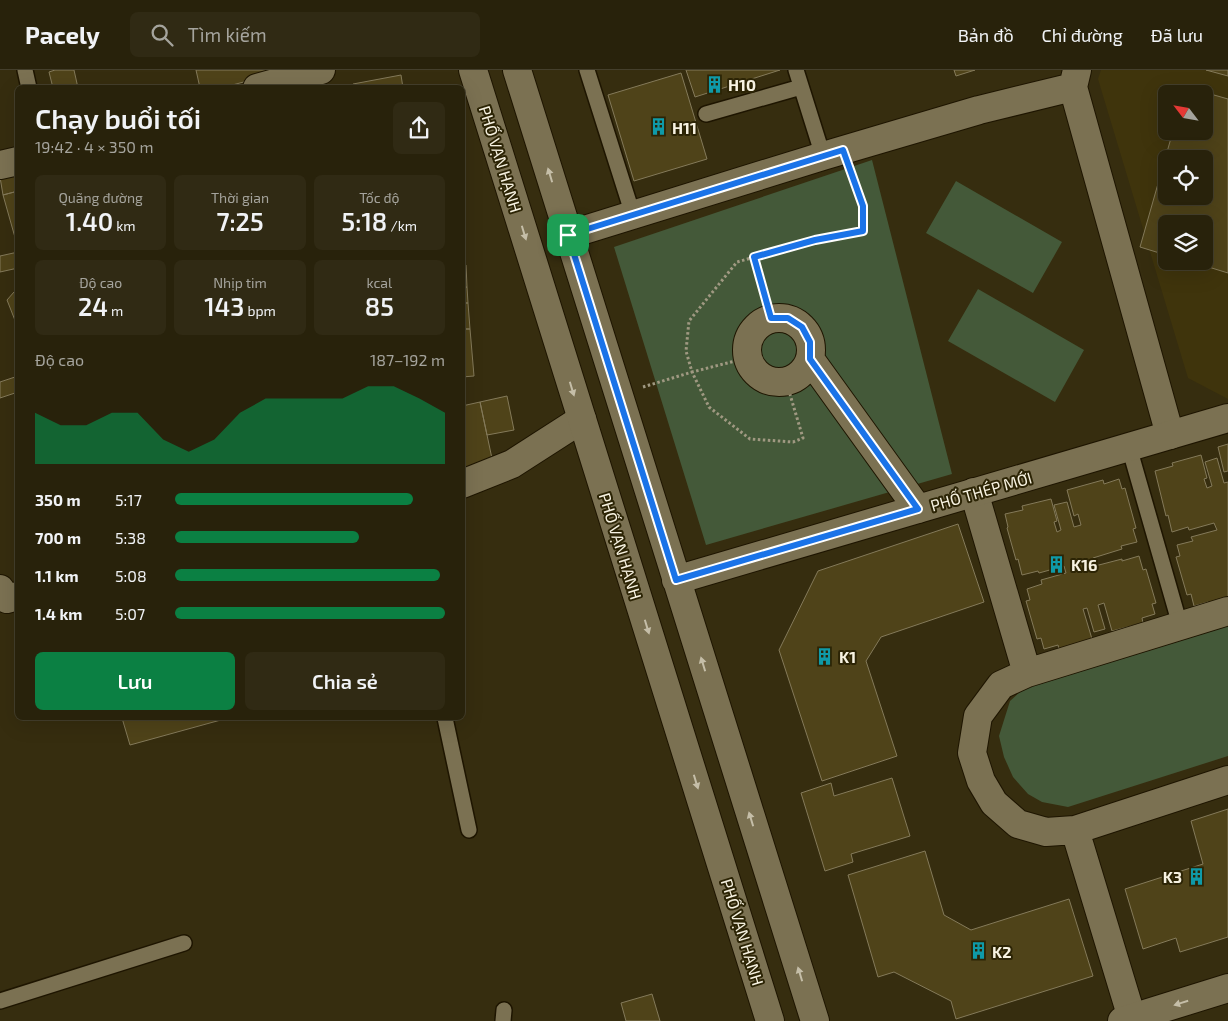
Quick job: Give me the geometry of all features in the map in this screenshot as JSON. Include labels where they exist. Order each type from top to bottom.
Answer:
[{"type":"street","name":"PHỐ VẠN HẠNH","points":[[473,70],[770,1021]]},
{"type":"street","points":[[517,70],[676,580],[820,1017]]},
{"type":"street","points":[[272,85],[313,77]]},
{"type":"street","points":[[568,235],[1075,79],[1170,435]]},
{"type":"street","points":[[0,165],[15,161]]},
{"type":"street","points":[[771,318],[788,318],[802,327],[810,342],[810,359],[801,373],[786,382],[770,381],[755,372],[747,358],[748,341],[756,326],[771,318]]},
{"type":"street","points":[[810,359],[918,509]]},
{"type":"street","name":"PHỐ THÉP MỚI","points":[[676,580],[1228,418]]},
{"type":"street","points":[[465,483],[512,464],[582,419]]},
{"type":"street","points":[[974,492],[1027,672]]},
{"type":"street","points":[[0,589],[7,599],[15,597]]},
{"type":"street","points":[[1228,611],[1027,672],[1001,685],[978,716],[972,753],[981,781],[994,804],[1018,824],[1046,832],[1075,830],[1228,780]]},
{"type":"street","points":[[1075,830],[1127,1019],[1228,988]]},
{"type":"lane","points":[[25,70],[28,85]]},
{"type":"lane","points":[[587,70],[633,215]]},
{"type":"lane","points":[[796,70],[801,86],[833,153]]},
{"type":"lane","points":[[706,114],[801,86]]},
{"type":"lane","points":[[1129,448],[1180,625]]},
{"type":"lane","points":[[445,720],[469,830]]},
{"type":"lane","points":[[0,1001],[184,943]]},
{"type":"path","points":[[786,382],[803,438],[793,442],[750,439],[709,407],[692,372],[686,351],[689,321],[738,262],[815,240],[863,231],[863,206],[833,153]]},
{"type":"path","points":[[754,257],[771,318]]},
{"type":"path","points":[[618,394],[747,358]]},
{"type":"shaded area","points":[[1101,70],[1228,70],[1228,399],[1188,378],[1098,79]]},
{"type":"green space","points":[[872,160],[952,474],[706,545],[614,247]]},
{"type":"green space","points":[[956,181],[1062,242],[1033,293],[926,233]]},
{"type":"green space","points":[[978,289],[1084,350],[1055,402],[948,341]]},
{"type":"green space","points":[[1228,623],[1228,756],[1068,807],[1042,802],[1028,794],[1013,777],[1004,757],[999,736],[1010,701],[1031,682]]},
{"type":"building","points":[[55,70],[74,70],[77,85],[52,85],[49,72]]},
{"type":"building","points":[[196,70],[289,70],[232,85],[199,85]]},
{"type":"building","name":"H10","points":[[686,70],[780,70],[695,97]]},
{"type":"building","points":[[954,70],[975,70],[956,76]]},
{"type":"building","points":[[1206,70],[1228,70],[1228,76]]},
{"type":"building","name":"H11","points":[[681,73],[707,159],[634,181],[608,95]]},
{"type":"building","points":[[401,75],[403,85],[353,85]]},
{"type":"building","points":[[1213,95],[1228,99],[1228,273],[1213,268],[1213,215],[1158,215],[1158,253],[1140,247],[1158,184],[1158,205],[1213,205],[1213,150],[1168,150],[1170,140],[1213,140]]},
{"type":"building","points":[[15,173],[15,192],[3,195],[0,177]]},
{"type":"building","points":[[15,192],[15,237],[3,195]]},
{"type":"building","points":[[15,253],[15,269],[0,272],[0,256]]},
{"type":"building","points":[[465,265],[466,265],[467,287],[465,287]]},
{"type":"building","points":[[465,287],[467,287],[468,303],[465,303]]},
{"type":"building","points":[[15,292],[15,320],[7,300]]},
{"type":"building","points":[[465,303],[468,303],[470,329],[465,329]]},
{"type":"building","points":[[465,329],[470,329],[474,376],[465,377]]},
{"type":"building","points":[[15,377],[15,393],[0,398],[0,382]]},
{"type":"building","points":[[507,396],[514,430],[487,435],[480,402]]},
{"type":"building","points":[[480,402],[494,468],[465,472],[465,405]]},
{"type":"building","points":[[1228,444],[1228,471],[1224,472],[1218,447]]},
{"type":"building","points":[[1201,455],[1207,478],[1204,479],[1207,488],[1212,486],[1205,462],[1217,458],[1224,483],[1228,482],[1228,600],[1209,605],[1208,602],[1194,606],[1191,594],[1187,595],[1176,557],[1180,556],[1177,545],[1193,541],[1191,537],[1217,530],[1214,523],[1189,530],[1188,527],[1172,532],[1155,471],[1173,466],[1172,463]]},
{"type":"building","name":"K16","points":[[1119,479],[1122,489],[1125,488],[1136,528],[1133,529],[1137,542],[1121,546],[1122,549],[1093,558],[1095,566],[1139,556],[1143,570],[1146,569],[1156,603],[1152,604],[1155,614],[1142,618],[1143,623],[1112,631],[1104,603],[1098,605],[1105,629],[1094,632],[1087,608],[1083,609],[1092,639],[1059,649],[1058,645],[1044,649],[1041,638],[1037,639],[1026,601],[1030,600],[1027,589],[1042,584],[1041,580],[1066,573],[1064,566],[1039,573],[1038,571],[1022,575],[1007,528],[1005,514],[1023,510],[1022,506],[1051,499],[1057,521],[1054,522],[1057,532],[1061,530],[1054,505],[1067,502],[1074,527],[1081,525],[1078,514],[1074,516],[1067,490],[1103,480],[1104,484]]},
{"type":"building","name":"K1","points":[[958,524],[984,602],[881,637],[866,661],[897,756],[822,781],[779,650],[818,571]]},
{"type":"building","points":[[123,720],[221,720],[130,745]]},
{"type":"building","points":[[892,778],[910,836],[851,854],[853,862],[825,871],[801,793],[831,783],[834,796]]},
{"type":"building","name":"K3","points":[[1228,809],[1228,937],[1180,952],[1176,938],[1143,949],[1125,889],[1203,864],[1191,821]]},
{"type":"building","name":"K2","points":[[925,851],[944,915],[971,930],[1069,899],[1093,976],[956,1019],[951,1001],[894,972],[878,977],[848,875]]},
{"type":"building","points":[[652,994],[660,1021],[626,1021],[621,1003]]},
{"type":"place","name":"H10","points":[[714,84]]},
{"type":"place","name":"H11","points":[[658,127]]},
{"type":"place","name":"K16","points":[[1057,564]]},
{"type":"place","name":"K1","points":[[825,656]]},
{"type":"place","name":"K3","points":[[1196,876]]},
{"type":"place","name":"K2","points":[[978,951]]},
{"type":"route","points":[[843,150],[863,206],[863,231],[815,240],[754,257],[771,318],[788,318],[802,327],[810,342],[810,359],[918,509],[676,580],[568,235],[843,150]]}]
